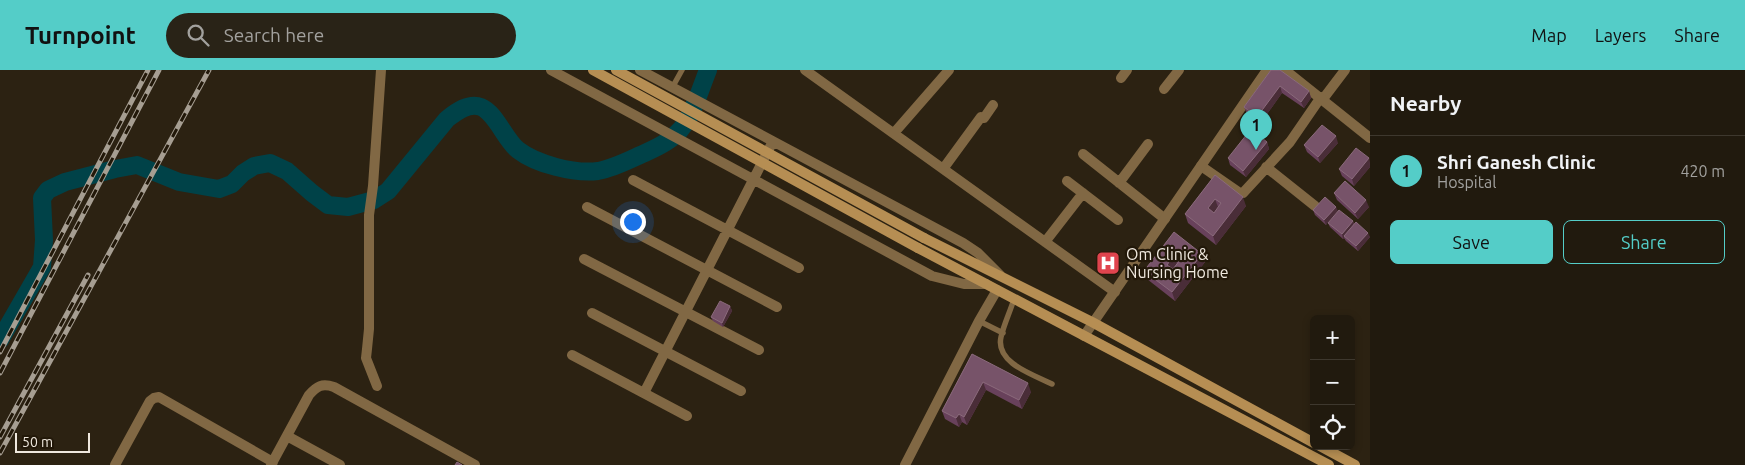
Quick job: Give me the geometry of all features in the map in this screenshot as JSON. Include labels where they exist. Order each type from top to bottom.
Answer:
[{"type":"main road","points":[[593,70],[996,290],[1329,465]]},
{"type":"main road","points":[[616,70],[924,238],[1092,322],[1310,441]]},
{"type":"main road","points":[[1327,450],[1355,465]]},
{"type":"street","points":[[377,386],[366,358],[369,329],[369,215],[373,186],[381,70]]},
{"type":"street","points":[[551,70],[932,276],[964,284],[986,284]]},
{"type":"street","points":[[640,70],[963,243],[978,253],[1002,277]]},
{"type":"street","points":[[805,70],[1115,292]]},
{"type":"street","points":[[894,133],[949,70]]},
{"type":"street","points":[[1164,89],[1179,70]]},
{"type":"street","points":[[1084,336],[1267,70]]},
{"type":"street","points":[[1285,70],[1370,138]]},
{"type":"street","points":[[1201,166],[1241,194],[1244,193],[1290,142],[1345,70]]},
{"type":"street","points":[[944,169],[981,117],[984,118],[993,105]]},
{"type":"street","points":[[644,393],[773,142]]},
{"type":"street","points":[[1119,183],[1148,144]]},
{"type":"street","points":[[1083,154],[1165,219]]},
{"type":"street","points":[[1266,167],[1315,206]]},
{"type":"street","points":[[633,180],[799,268]]},
{"type":"street","points":[[1067,181],[1118,220]]},
{"type":"street","points":[[1045,242],[1083,194]]},
{"type":"street","points":[[587,207],[777,307]]},
{"type":"street","points":[[584,259],[759,350]]},
{"type":"street","points":[[905,465],[996,290]]},
{"type":"street","points":[[592,313],[742,391]]},
{"type":"street","points":[[572,355],[687,416]]},
{"type":"street","points":[[115,465],[150,401],[159,397],[272,464],[309,395],[325,384],[334,387],[475,465]]},
{"type":"street","points":[[287,436],[340,465]]},
{"type":"lane","points":[[674,89],[682,70]]},
{"type":"lane","points":[[1014,299],[1003,332],[1001,348],[1007,358],[1014,364],[1052,384]]},
{"type":"lane","points":[[979,320],[1003,332]]},
{"type":"building","points":[[1271,70],[1280,70],[1309,91],[1301,102],[1280,86],[1257,117],[1244,107]]},
{"type":"building","points":[[1322,125],[1336,136],[1318,157],[1304,145]]},
{"type":"building","points":[[1251,129],[1267,142],[1243,171],[1228,158]]},
{"type":"building","points":[[1356,148],[1369,158],[1352,179],[1339,169]]},
{"type":"building","points":[[1215,175],[1243,197],[1213,236],[1185,214]],"holes":[[[1215,199],[1221,203],[1214,213],[1208,208]]]},
{"type":"building","points":[[1345,181],[1366,200],[1355,213],[1334,193]]},
{"type":"building","points":[[1325,197],[1336,207],[1324,220],[1313,210]]},
{"type":"building","points":[[1339,210],[1353,221],[1342,234],[1328,223]]},
{"type":"building","points":[[1356,222],[1368,233],[1356,246],[1344,236]]},
{"type":"building","points":[[1174,232],[1202,254],[1172,292],[1144,271]],"holes":[[[1174,255],[1180,260],[1173,269],[1167,265]]]},
{"type":"building","points":[[720,301],[730,306],[722,323],[711,317]]},
{"type":"building","points":[[972,354],[1028,383],[1019,400],[983,382],[964,417],[959,414],[956,418],[942,411]]},
{"type":"waterway","points":[[0,340],[42,267],[44,240],[42,198],[48,190],[65,182],[137,165],[179,182],[219,189],[232,184],[243,173],[254,166],[270,163],[287,171],[328,205],[348,207],[374,200],[388,191],[447,119],[463,108],[472,106],[481,107],[486,110],[513,146],[535,160],[556,167],[578,171],[598,171],[611,168],[629,160],[661,145],[674,136],[689,116],[708,70]]},
{"type":"railway","points":[[0,352],[148,70]]},
{"type":"railway","points":[[0,373],[159,70]]},
{"type":"railway","points":[[0,453],[209,70]]},
{"type":"railway","points":[[0,437],[88,275]]},
{"type":"place","name":"Shri Ganesh Clinic","points":[[1256,150]]},
{"type":"place","name":"Om Clinic & Nursing Home","points":[[1108,263]]}]
